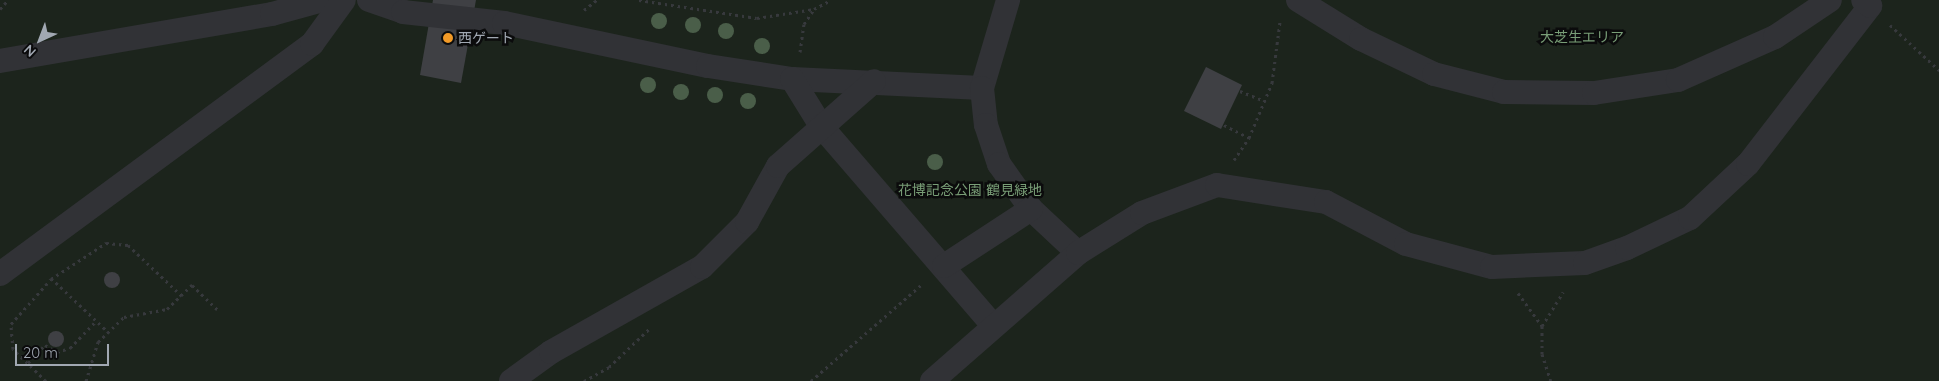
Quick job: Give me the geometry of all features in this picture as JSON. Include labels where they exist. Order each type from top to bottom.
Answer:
[{"type":"street","points":[[0,61],[272,14],[323,0]]},
{"type":"street","points":[[0,274],[312,44],[344,0]]},
{"type":"street","points":[[369,0],[403,12],[504,23],[792,78],[982,88]]},
{"type":"street","points":[[1008,0],[982,88],[986,125],[999,164],[1031,209],[1078,253]]},
{"type":"street","points":[[1298,0],[1360,39],[1434,74],[1504,92],[1594,93],[1678,80],[1775,38],[1830,0]]},
{"type":"street","points":[[932,381],[992,324],[1078,253],[1142,213],[1217,185],[1326,202],[1406,244],[1492,267],[1585,264],[1690,218],[1748,164],[1866,3]]},
{"type":"street","points":[[792,78],[821,126],[944,266],[992,324]]},
{"type":"street","points":[[511,381],[551,352],[685,280],[718,254],[747,222],[778,166],[874,81]]},
{"type":"street","points":[[944,266],[1031,209]]},
{"type":"path","points":[[0,9],[8,0]]},
{"type":"path","points":[[639,0],[757,18],[814,9],[831,0]]},
{"type":"path","points":[[1866,3],[1939,70]]},
{"type":"path","points":[[792,78],[804,24],[814,9]]},
{"type":"path","points":[[1217,185],[1249,138],[1272,83],[1280,16]]},
{"type":"path","points":[[1240,91],[1265,101]]},
{"type":"path","points":[[1224,124],[1249,138]]},
{"type":"path","points":[[46,381],[10,344],[13,320],[52,278],[106,243],[128,244],[182,296]]},
{"type":"path","points":[[810,381],[944,266]]},
{"type":"path","points":[[1492,267],[1542,326],[1542,354],[1550,381]]},
{"type":"path","points":[[86,381],[91,355],[107,331],[131,314],[167,309],[192,285],[217,309]]},
{"type":"path","points":[[64,290],[107,331]]},
{"type":"path","points":[[584,381],[609,367],[650,331],[647,301]]},
{"type":"path","points":[[28,363],[45,345],[57,352],[70,348],[96,321]]},
{"type":"green space","name":"花博記念公園 鶴見緑地","points":[[0,0],[1939,0],[1939,381],[0,381]]},
{"type":"building","name":"西ゲート","points":[[433,0],[476,0],[461,83],[420,75]]},
{"type":"building","points":[[1206,67],[1242,85],[1221,129],[1184,111]]},
{"type":"building","points":[[112,272],[120,280],[112,288],[104,280]]},
{"type":"building","points":[[56,331],[64,339],[56,347],[48,339]]},
{"type":"place","name":"西ゲート","points":[[448,38]]},
{"type":"park label","name":"大芝生エリア","points":[[1582,37]]}]
